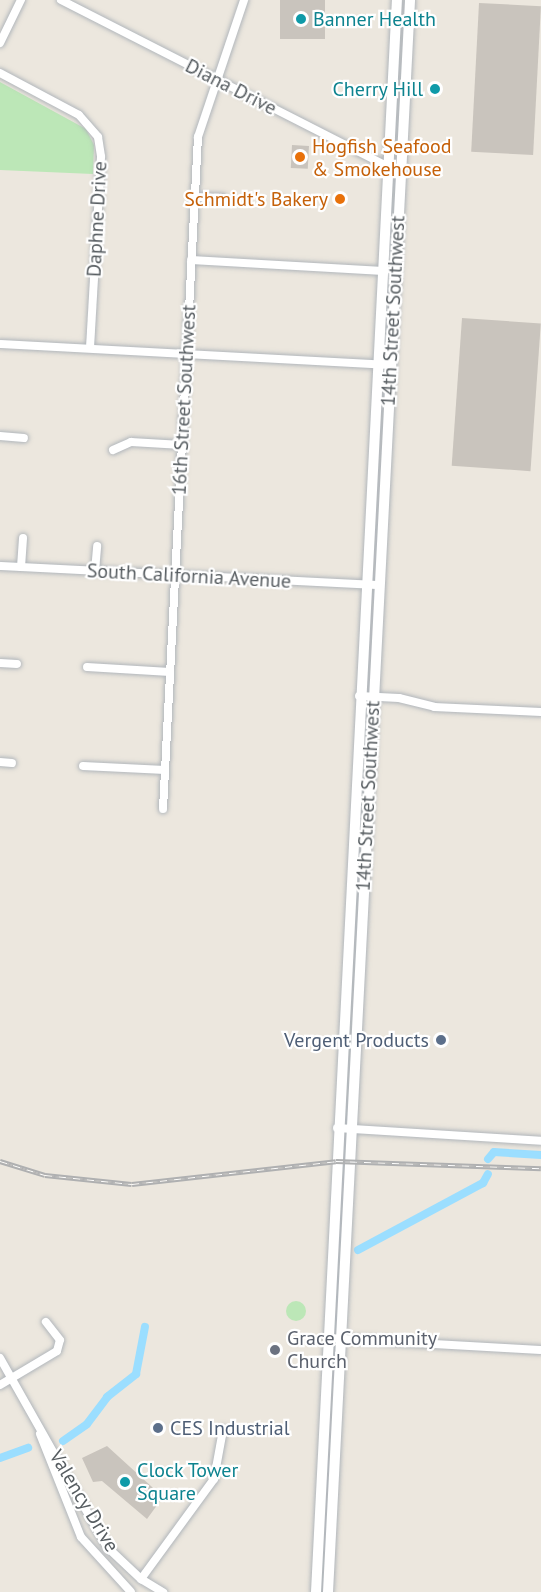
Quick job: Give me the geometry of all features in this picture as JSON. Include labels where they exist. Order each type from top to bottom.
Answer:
[{"type":"main road","name":"14th Street Southwest","points":[[328,1592],[378,585],[385,364],[384,272],[397,0]]},
{"type":"main road","name":"14th Street Southwest","points":[[316,1592],[359,696],[400,173],[410,0]]},
{"type":"street","points":[[0,43],[21,0]]},
{"type":"street","name":"Diana Drive","points":[[61,0],[400,173]]},
{"type":"street","name":"16th Street Southwest","points":[[163,808],[194,197],[200,124],[244,0]]},
{"type":"street","name":"Daphne Drive","points":[[0,73],[79,115],[98,137],[101,158],[90,348]]},
{"type":"street","points":[[194,197],[223,198]]},
{"type":"street","points":[[191,260],[384,272]]},
{"type":"street","points":[[0,344],[385,364]]},
{"type":"street","points":[[0,436],[24,438]]},
{"type":"street","points":[[113,450],[131,442],[182,445]]},
{"type":"street","points":[[21,567],[23,538]]},
{"type":"street","points":[[95,571],[97,546]]},
{"type":"street","name":"South California Avenue","points":[[0,566],[378,585]]},
{"type":"street","points":[[0,663],[17,664]]},
{"type":"street","points":[[87,667],[170,672]]},
{"type":"street","points":[[359,696],[373,696],[434,707],[541,712]]},
{"type":"street","points":[[0,762],[12,763]]},
{"type":"street","points":[[83,766],[165,770]]},
{"type":"street","points":[[337,1128],[541,1141]]},
{"type":"street","points":[[0,1385],[60,1346],[58,1334],[46,1322]]},
{"type":"street","points":[[327,1338],[541,1350]]},
{"type":"street","name":"Valency Drive","points":[[0,1358],[99,1536],[141,1579],[164,1592]]},
{"type":"street","name":"Valency Drive","points":[[38,1427],[81,1537],[131,1592]]},
{"type":"street","points":[[141,1579],[214,1479],[223,1430]]},
{"type":"green space","points":[[0,82],[86,129],[94,145],[93,174],[0,170]]},
{"type":"green space","points":[[296,1301],[303,1304],[306,1311],[303,1318],[296,1321],[289,1318],[286,1311],[289,1304]]},
{"type":"building","name":"Banner Health","points":[[280,0],[325,0],[325,39],[280,39]]},
{"type":"building","points":[[479,3],[541,6],[533,155],[471,152]]},
{"type":"building","name":"Hogfish Seafood & Smokehouse","points":[[292,145],[309,146],[308,169],[291,168]]},
{"type":"building","points":[[462,318],[541,324],[530,471],[452,466]]},
{"type":"building","name":"Clock Tower Square","points":[[107,1446],[163,1497],[147,1519],[102,1481],[93,1482],[82,1458]]},
{"type":"waterway","points":[[488,1159],[494,1152],[541,1155]]},
{"type":"waterway","points":[[358,1250],[483,1183],[488,1174]]},
{"type":"waterway","points":[[63,1441],[87,1424],[107,1397],[136,1374],[145,1327]]},
{"type":"waterway","points":[[0,1458],[28,1448]]},
{"type":"railway","points":[[0,1161],[45,1175],[132,1184],[336,1161],[541,1168]]},
{"type":"place","name":"Banner Health","points":[[301,19]]},
{"type":"place","name":"Cherry Hill","points":[[435,89]]},
{"type":"place","name":"Hogfish Seafood & Smokehouse","points":[[300,157]]},
{"type":"place","name":"Schmidt's Bakery","points":[[340,199]]},
{"type":"place","name":"Vergent Products","points":[[441,1040]]},
{"type":"place","name":"Grace Community Church","points":[[275,1350]]},
{"type":"place","name":"CES Industrial","points":[[158,1428]]},
{"type":"place","name":"Clock Tower Square","points":[[125,1482]]}]
